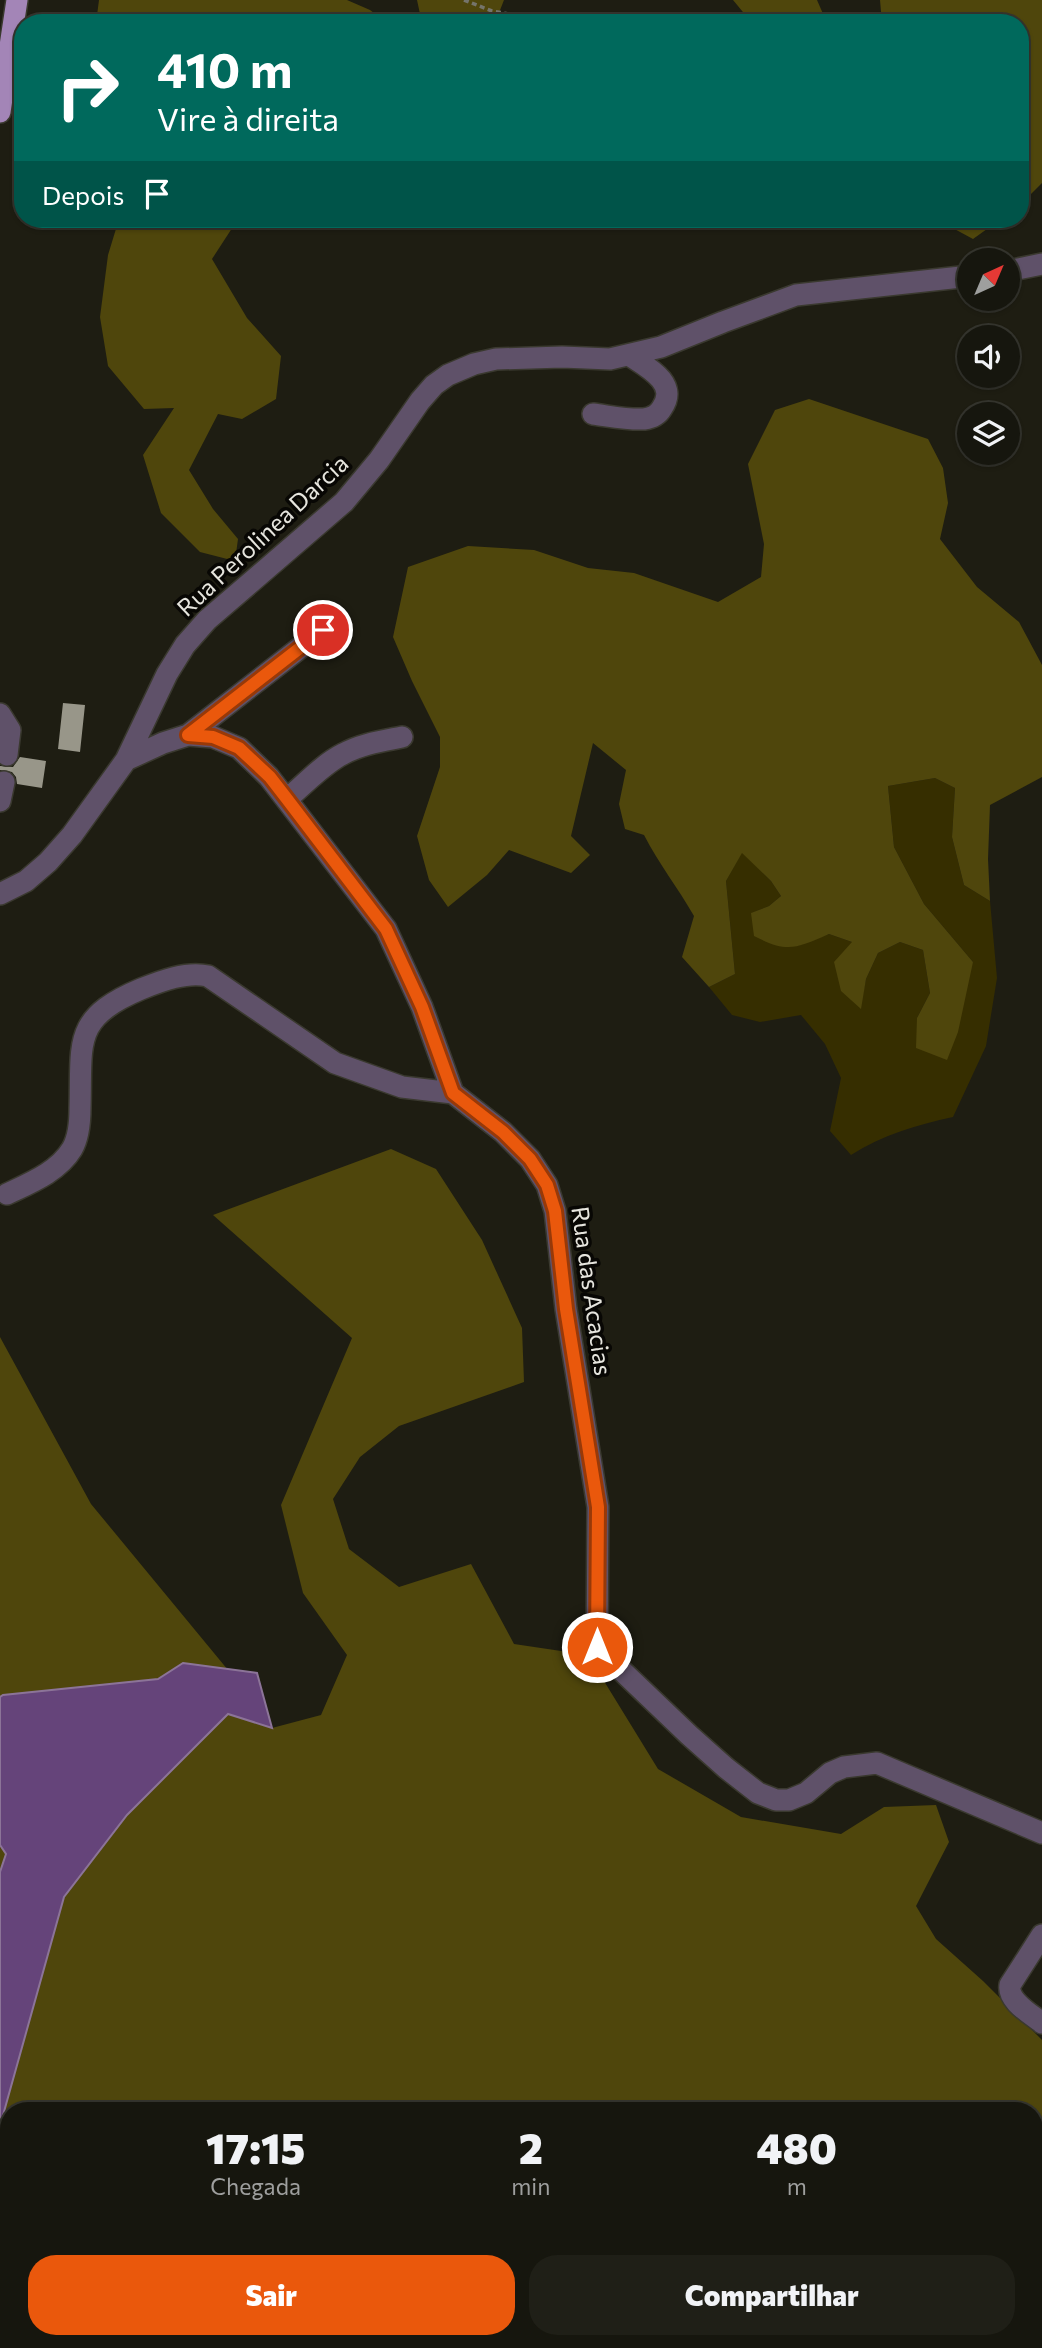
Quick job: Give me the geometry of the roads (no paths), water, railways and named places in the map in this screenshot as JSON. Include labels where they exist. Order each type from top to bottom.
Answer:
[{"type":"main road","points":[[0,112],[16,0]]},
{"type":"street","points":[[1020,269],[1042,264]]},
{"type":"street","name":"Rua Perolinea Darcia","points":[[0,894],[26,881],[48,862],[72,835],[125,760],[167,674],[185,645],[207,621],[344,502],[379,460],[420,401],[434,385],[448,375],[474,364],[496,359],[610,359],[661,347],[796,295],[957,278]]},
{"type":"street","points":[[593,414],[644,419],[658,415],[667,401],[666,385],[659,375],[629,355]]},
{"type":"street","points":[[125,760],[188,735],[323,630]]},
{"type":"street","points":[[0,714],[10,730],[7,755]]},
{"type":"street","points":[[7,1194],[45,1175],[71,1150],[79,1128],[82,1045],[91,1021],[101,1010],[129,994],[184,975],[208,976],[335,1063],[402,1087],[453,1093],[422,1007],[386,929],[270,777],[239,748],[213,737],[188,735]]},
{"type":"street","points":[[287,799],[344,753],[364,745],[402,737]]},
{"type":"street","name":"Rua das Acacias","points":[[453,1093],[503,1132],[530,1159],[547,1185],[555,1211],[566,1309],[598,1507],[597,1647],[707,1752],[758,1793],[776,1800],[789,1800],[806,1793],[830,1773],[844,1767],[877,1763],[1042,1833]]},
{"type":"street","points":[[1042,1935],[1010,1985],[1009,1991],[1013,1998],[1042,2023]]}]
